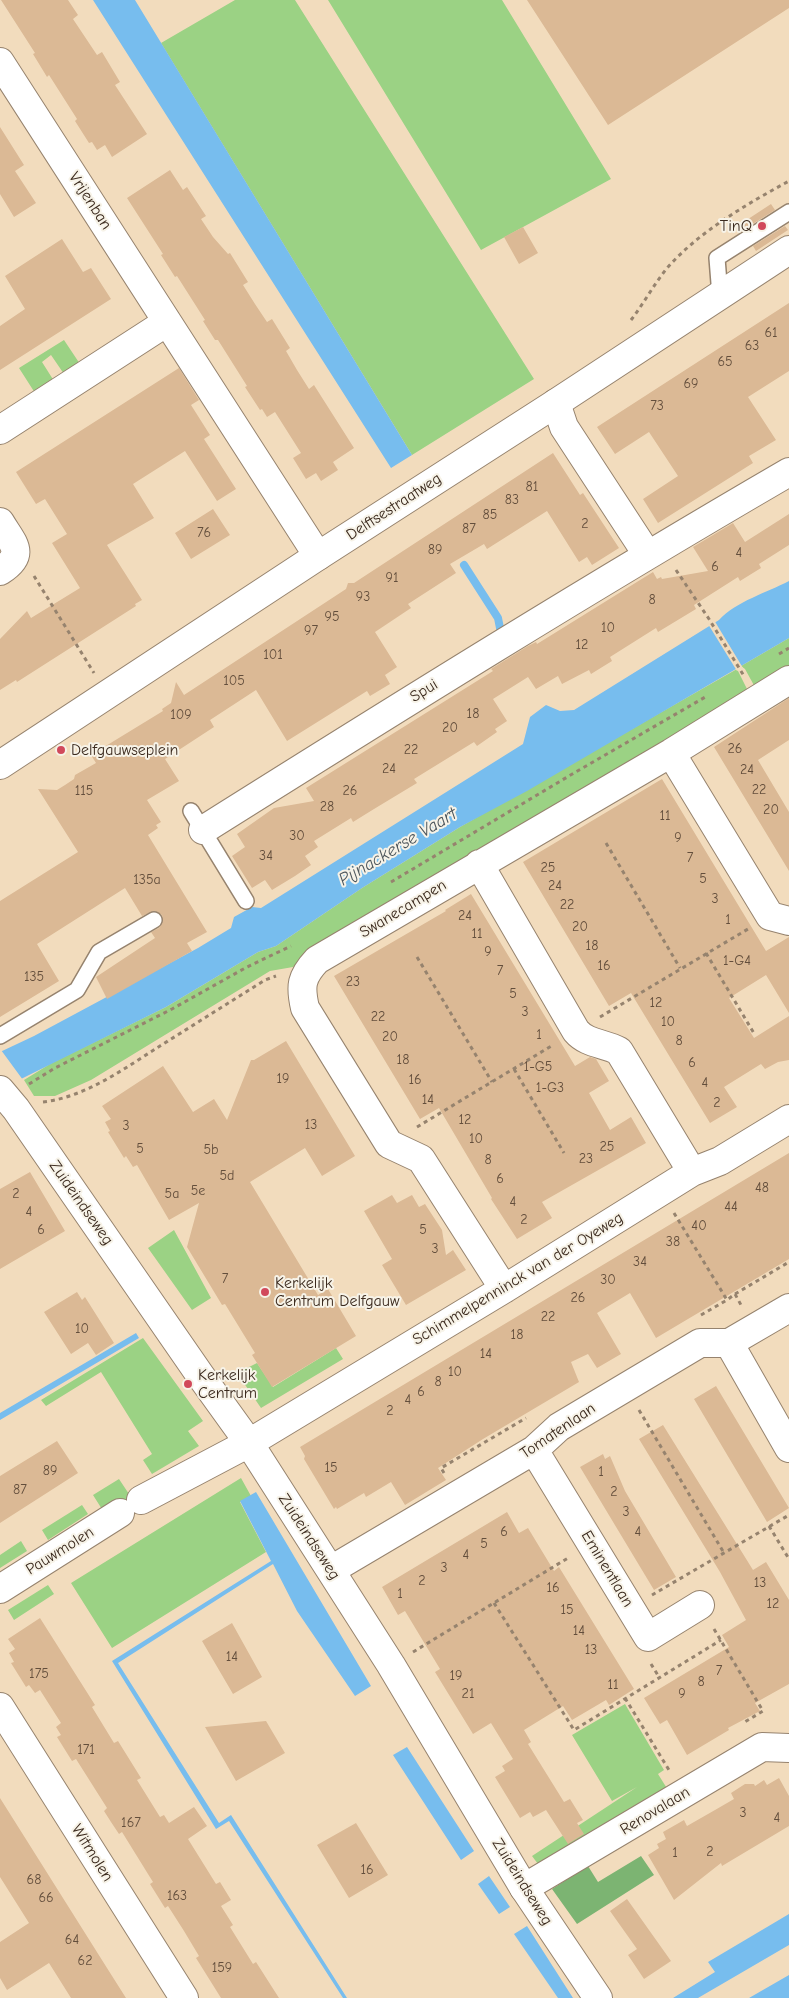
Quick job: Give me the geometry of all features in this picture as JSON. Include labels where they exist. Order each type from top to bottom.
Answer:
[{"type":"street","name":"Vrijenban","points":[[4,77],[167,322],[318,556]]},
{"type":"street","name":"Delftsestraatweg","points":[[0,765],[789,250]]},
{"type":"street","points":[[0,430],[167,322]]},
{"type":"street","points":[[556,403],[564,427],[647,554]]},
{"type":"street","name":"Spui","points":[[197,820],[492,649],[647,554],[789,472]]},
{"type":"street","points":[[0,522],[16,551],[8,564]]},
{"type":"street","name":"Swanecampen","points":[[302,982],[307,971],[317,960],[671,753],[789,680]]},
{"type":"street","points":[[671,753],[779,919]]},
{"type":"street","points":[[479,864],[568,1036],[608,1045],[619,1051],[692,1172]]},
{"type":"street","points":[[302,982],[302,996],[305,1008],[389,1144],[421,1159],[504,1289]]},
{"type":"street","name":"Zuideindseweg","points":[[5,1101],[249,1443],[391,1665],[524,1888],[598,1998]]},
{"type":"street","name":"Schimmelpenninck van der Oyeweg","points":[[249,1443],[504,1289],[692,1172],[720,1161],[789,1119]]},
{"type":"street","points":[[789,1308],[729,1343],[789,1448]]},
{"type":"street","name":"Tomatenlaan","points":[[331,1570],[534,1450],[559,1427],[700,1343],[729,1343]]},
{"type":"street","name":"Pauwmolen","points":[[0,1589],[130,1507],[249,1443]]},
{"type":"street","name":"Eminentlaan","points":[[534,1450],[648,1637],[700,1605]]},
{"type":"street","name":"Witmolen","points":[[0,1707],[184,1998]]},
{"type":"street","name":"Renovalaan","points":[[524,1888],[762,1747],[789,1748]]},
{"type":"lane","points":[[720,296],[717,258],[789,212]]},
{"type":"lane","points":[[197,820],[246,901]]},
{"type":"lane","points":[[0,1036],[77,990],[99,952],[154,920]]},
{"type":"path","points":[[647,554],[668,558],[709,619],[743,675],[751,671]]},
{"type":"path","points":[[8,564],[28,566],[108,694]]},
{"type":"path","points":[[774,657],[789,648]]},
{"type":"path","points":[[388,884],[709,695]]},
{"type":"path","points":[[606,844],[680,968]]},
{"type":"path","points":[[389,1144],[706,953],[779,919]]},
{"type":"path","points":[[5,1101],[55,1068],[172,1009],[247,966],[297,943]]},
{"type":"path","points":[[706,953],[755,1035]]},
{"type":"path","points":[[416,957],[492,1082]]},
{"type":"path","points":[[5,1101],[33,1104],[56,1101],[79,1093],[130,1065],[265,980],[280,975],[302,982]]},
{"type":"path","points":[[514,1069],[564,1153]]},
{"type":"path","points":[[661,1191],[727,1300],[789,1262]]},
{"type":"path","points":[[735,1294],[754,1328]]},
{"type":"path","points":[[626,1388],[724,1552]]},
{"type":"path","points":[[630,1608],[789,1515]]},
{"type":"path","points":[[769,1526],[789,1559]]},
{"type":"path","points":[[391,1665],[592,1543]]},
{"type":"path","points":[[683,1577],[763,1711],[743,1723]]},
{"type":"path","points":[[494,1603],[574,1730],[720,1640]]},
{"type":"path","points":[[626,1698],[683,1794]]},
{"type":"green space","points":[[235,0],[295,0],[534,379],[412,455],[161,43]]},
{"type":"green space","points":[[328,0],[502,0],[611,179],[481,250]]},
{"type":"green space","points":[[64,340],[80,364],[64,374],[51,355],[42,362],[54,381],[35,393],[19,368]]},
{"type":"green space","points":[[789,638],[789,669],[756,689],[745,669],[741,666]]},
{"type":"green space","points":[[737,669],[749,693],[293,967],[270,971],[91,1080],[55,1096],[34,1096],[24,1080],[50,1064],[166,1007],[258,952],[276,946],[362,888],[460,827]]},
{"type":"green space","points":[[174,1230],[211,1298],[192,1310],[148,1248]]},
{"type":"green space","points":[[143,1338],[203,1421],[188,1431],[199,1446],[152,1474],[143,1460],[152,1454],[101,1372],[46,1406],[41,1400]]},
{"type":"green space","points":[[336,1348],[343,1359],[261,1408],[237,1373],[257,1363],[273,1387]]},
{"type":"green space","points":[[241,1478],[251,1496],[240,1502],[266,1552],[112,1648],[71,1583]]},
{"type":"green space","points":[[119,1479],[131,1497],[105,1514],[93,1495]]},
{"type":"green space","points":[[82,1505],[88,1514],[48,1540],[42,1530]]},
{"type":"green space","points":[[21,1541],[27,1551],[0,1568],[0,1555]]},
{"type":"green space","points":[[48,1585],[54,1594],[14,1620],[8,1610]]},
{"type":"green space","points":[[625,1704],[664,1770],[658,1774],[668,1790],[538,1864],[532,1856],[637,1787],[612,1801],[572,1735]]},
{"type":"green space","points":[[641,1856],[654,1875],[577,1924],[552,1889],[588,1866],[598,1882]]},
{"type":"water","points":[[93,0],[135,0],[412,455],[391,468]]},
{"type":"water","name":"Pijnackerse Vaart","points":[[789,581],[789,638],[527,791],[460,827],[362,888],[276,946],[258,952],[166,1007],[21,1079],[0,1052],[34,1036],[198,948],[231,928],[234,917],[252,907],[261,908],[523,744],[530,717],[546,705],[560,711],[574,710],[719,620],[734,608]]},
{"type":"water","points":[[136,1333],[139,1338],[0,1420],[0,1413]]},
{"type":"water","points":[[256,1492],[371,1686],[355,1696],[297,1611],[273,1564],[118,1663],[219,1823],[231,1815],[347,1998],[343,1998],[229,1821],[216,1829],[112,1661],[271,1561],[240,1501]]},
{"type":"water","points":[[407,1747],[474,1851],[461,1860],[393,1755]]},
{"type":"water","points":[[489,1876],[510,1907],[499,1914],[478,1884]]},
{"type":"water","points":[[789,1914],[789,1945],[698,1998],[673,1998],[715,1972],[708,1962]]},
{"type":"water","points":[[527,1926],[573,1998],[558,1998],[514,1934]]},
{"type":"water","points":[[789,1975],[789,1998],[749,1998]]},
{"type":"pier","points":[[714,620],[743,668],[737,671],[708,624]]},
{"type":"pier","points":[[0,1051],[23,1080],[0,1094]]},
{"type":"building","points":[[1,0],[68,0],[78,15],[73,19],[97,55],[102,52],[120,82],[115,85],[147,134],[112,157],[105,145],[97,150],[92,142],[89,143],[75,121],[77,119],[49,75],[47,77],[33,54],[35,53]]},
{"type":"building","points":[[527,0],[789,0],[789,8],[608,125]]},
{"type":"building","points":[[0,127],[24,165],[15,171],[36,203],[14,217],[0,194]]},
{"type":"building","points":[[170,170],[183,190],[187,187],[206,216],[201,219],[213,237],[228,254],[230,253],[248,282],[243,285],[267,322],[272,319],[290,348],[286,351],[309,389],[314,385],[354,448],[333,462],[338,470],[321,481],[316,473],[306,479],[293,458],[301,453],[275,412],[267,417],[262,409],[260,410],[245,387],[247,386],[218,340],[215,340],[203,321],[205,320],[177,276],[175,277],[161,255],[163,254],[127,198]]},
{"type":"building","points":[[771,204],[775,210],[743,230],[739,225]]},
{"type":"building","points":[[785,226],[788,230],[756,251],[753,246]]},
{"type":"building","points":[[523,227],[538,253],[519,264],[504,237]]},
{"type":"building","points":[[62,239],[83,272],[91,268],[111,299],[0,370],[0,326],[25,309],[5,276]]},
{"type":"building","points":[[789,303],[789,371],[748,397],[776,440],[749,456],[753,463],[658,523],[643,499],[678,476],[649,432],[615,454],[597,427]]},
{"type":"building","points":[[179,368],[199,400],[191,405],[210,435],[204,439],[236,489],[217,501],[185,451],[133,484],[154,518],[107,545],[142,600],[135,604],[136,606],[17,682],[16,680],[0,690],[0,639],[27,611],[31,618],[80,588],[52,543],[67,534],[45,499],[36,504],[16,472]]},
{"type":"building","points":[[553,453],[580,495],[583,493],[619,548],[592,565],[587,557],[579,562],[547,511],[487,549],[484,544],[450,564],[456,573],[408,604],[411,608],[375,632],[397,667],[385,675],[390,684],[370,696],[367,691],[287,741],[256,690],[210,720],[214,727],[165,759],[179,781],[147,800],[161,822],[156,825],[158,828],[148,835],[207,932],[187,943],[192,951],[107,999],[96,977],[155,938],[151,932],[159,928],[163,920],[162,915],[154,911],[142,916],[125,888],[37,944],[59,981],[0,1017],[0,901],[78,852],[38,789],[57,790],[74,779],[75,775],[96,763],[91,755],[163,711],[162,709],[171,703],[176,682],[184,695],[346,589],[348,583],[354,583]]},
{"type":"building","points":[[213,509],[230,535],[191,559],[175,533]]},
{"type":"building","points":[[789,514],[789,545],[759,564],[761,568],[740,581],[738,577],[694,605],[696,609],[658,632],[656,628],[610,657],[612,661],[591,674],[589,670],[562,684],[558,676],[536,689],[528,677],[493,699],[507,721],[495,729],[497,732],[477,746],[474,742],[414,779],[417,783],[353,822],[351,818],[314,841],[318,847],[305,856],[311,865],[295,876],[272,890],[265,880],[252,888],[232,856],[245,847],[237,834],[274,808],[314,801],[306,788],[493,671],[491,669],[528,646],[536,642],[537,644],[653,572],[657,579],[661,577],[662,579],[708,571],[693,547],[733,523],[745,542]]},
{"type":"building","points":[[789,698],[789,740],[758,760],[789,812],[789,871],[714,747]]},
{"type":"building","points":[[662,779],[766,951],[789,937],[789,1013],[766,975],[729,998],[754,1038],[789,1016],[789,1060],[778,1062],[765,1069],[761,1064],[724,1087],[737,1107],[710,1123],[631,993],[609,1006],[523,862]]},
{"type":"building","points":[[471,894],[575,1066],[590,1057],[596,1059],[609,1081],[589,1093],[610,1130],[631,1117],[646,1143],[542,1202],[552,1218],[517,1239],[491,1199],[439,1108],[420,1119],[334,976],[446,911]]},
{"type":"building","points":[[286,1041],[355,1156],[322,1176],[305,1148],[250,1182],[318,1295],[328,1289],[356,1336],[272,1387],[252,1355],[255,1353],[225,1304],[222,1305],[187,1247],[199,1203],[169,1220],[137,1165],[133,1167],[126,1156],[124,1158],[108,1132],[110,1131],[105,1122],[111,1119],[102,1106],[163,1066],[193,1112],[214,1099],[227,1120],[251,1060]]},
{"type":"building","points":[[789,1153],[789,1259],[656,1338],[630,1293],[597,1313],[621,1354],[597,1368],[588,1354],[571,1362],[579,1382],[438,1468],[446,1480],[405,1505],[391,1482],[366,1497],[364,1493],[334,1509],[304,1459],[305,1456],[300,1447]]},
{"type":"building","points":[[30,1172],[65,1231],[0,1269],[0,1189]]},
{"type":"building","points":[[392,1195],[397,1203],[412,1195],[419,1207],[425,1204],[442,1230],[446,1255],[453,1250],[466,1270],[406,1305],[382,1265],[392,1259],[364,1211]]},
{"type":"building","points":[[77,1292],[82,1300],[85,1297],[114,1343],[96,1355],[88,1343],[71,1354],[44,1312]]},
{"type":"building","points":[[716,1386],[789,1508],[767,1522],[694,1399]]},
{"type":"building","points":[[663,1425],[753,1570],[766,1562],[789,1600],[789,1684],[755,1703],[760,1711],[728,1728],[729,1730],[687,1755],[667,1720],[660,1724],[644,1698],[729,1647],[722,1635],[746,1620],[720,1572],[639,1439]]},
{"type":"building","points":[[57,1441],[78,1473],[0,1523],[0,1476]]},
{"type":"building","points":[[603,1454],[605,1459],[610,1456],[625,1491],[676,1577],[654,1590],[580,1467]]},
{"type":"building","points":[[507,1512],[519,1533],[528,1528],[554,1571],[559,1567],[634,1689],[609,1705],[606,1700],[572,1720],[563,1706],[524,1730],[531,1742],[528,1744],[564,1802],[570,1799],[583,1820],[577,1823],[584,1834],[568,1844],[546,1810],[533,1817],[530,1812],[520,1818],[495,1777],[505,1771],[502,1766],[513,1759],[491,1723],[473,1734],[435,1672],[440,1669],[405,1611],[398,1615],[382,1587]]},
{"type":"building","points":[[40,1618],[95,1705],[92,1707],[114,1743],[118,1741],[141,1778],[137,1780],[160,1817],[164,1815],[169,1823],[194,1807],[207,1826],[188,1839],[216,1884],[220,1882],[231,1900],[221,1906],[233,1925],[230,1927],[253,1964],[256,1962],[279,1998],[221,1998],[196,1958],[199,1956],[184,1931],[168,1906],[165,1908],[150,1884],[153,1882],[122,1832],[119,1834],[104,1811],[107,1808],[76,1759],[72,1761],[57,1737],[61,1735],[56,1727],[61,1723],[40,1690],[35,1693],[29,1685],[26,1687],[11,1663],[14,1662],[9,1653],[15,1649],[8,1639]]},
{"type":"building","points":[[232,1623],[262,1677],[233,1694],[202,1641]]},
{"type":"building","points":[[266,1721],[285,1753],[236,1781],[205,1727]]},
{"type":"building","points":[[779,1778],[789,1796],[789,1826],[722,1866],[721,1863],[674,1900],[648,1855],[659,1848],[657,1844],[666,1839],[663,1832],[684,1820],[687,1826],[734,1799],[731,1793],[745,1784],[754,1784],[755,1786],[764,1780],[767,1785]]},
{"type":"building","points":[[0,1798],[126,1998],[71,1998],[49,1963],[7,1990],[0,1978],[0,1942],[29,1923],[0,1877]]},
{"type":"building","points":[[356,1823],[388,1875],[349,1898],[317,1845]]},
{"type":"building","points":[[627,1899],[671,1961],[644,1979],[628,1955],[637,1949],[610,1911]]},
{"type":"waterway","points":[[464,565],[498,618],[502,638]]},
{"type":"place","name":"TinQ","points":[[762,226]]},
{"type":"place","name":"Delfgauwseplein","points":[[61,750]]},
{"type":"place","name":"Kerkelijk Centrum Delfgauw","points":[[265,1292]]},
{"type":"place","name":"Kerkelijk Centrum","points":[[188,1384]]}]
